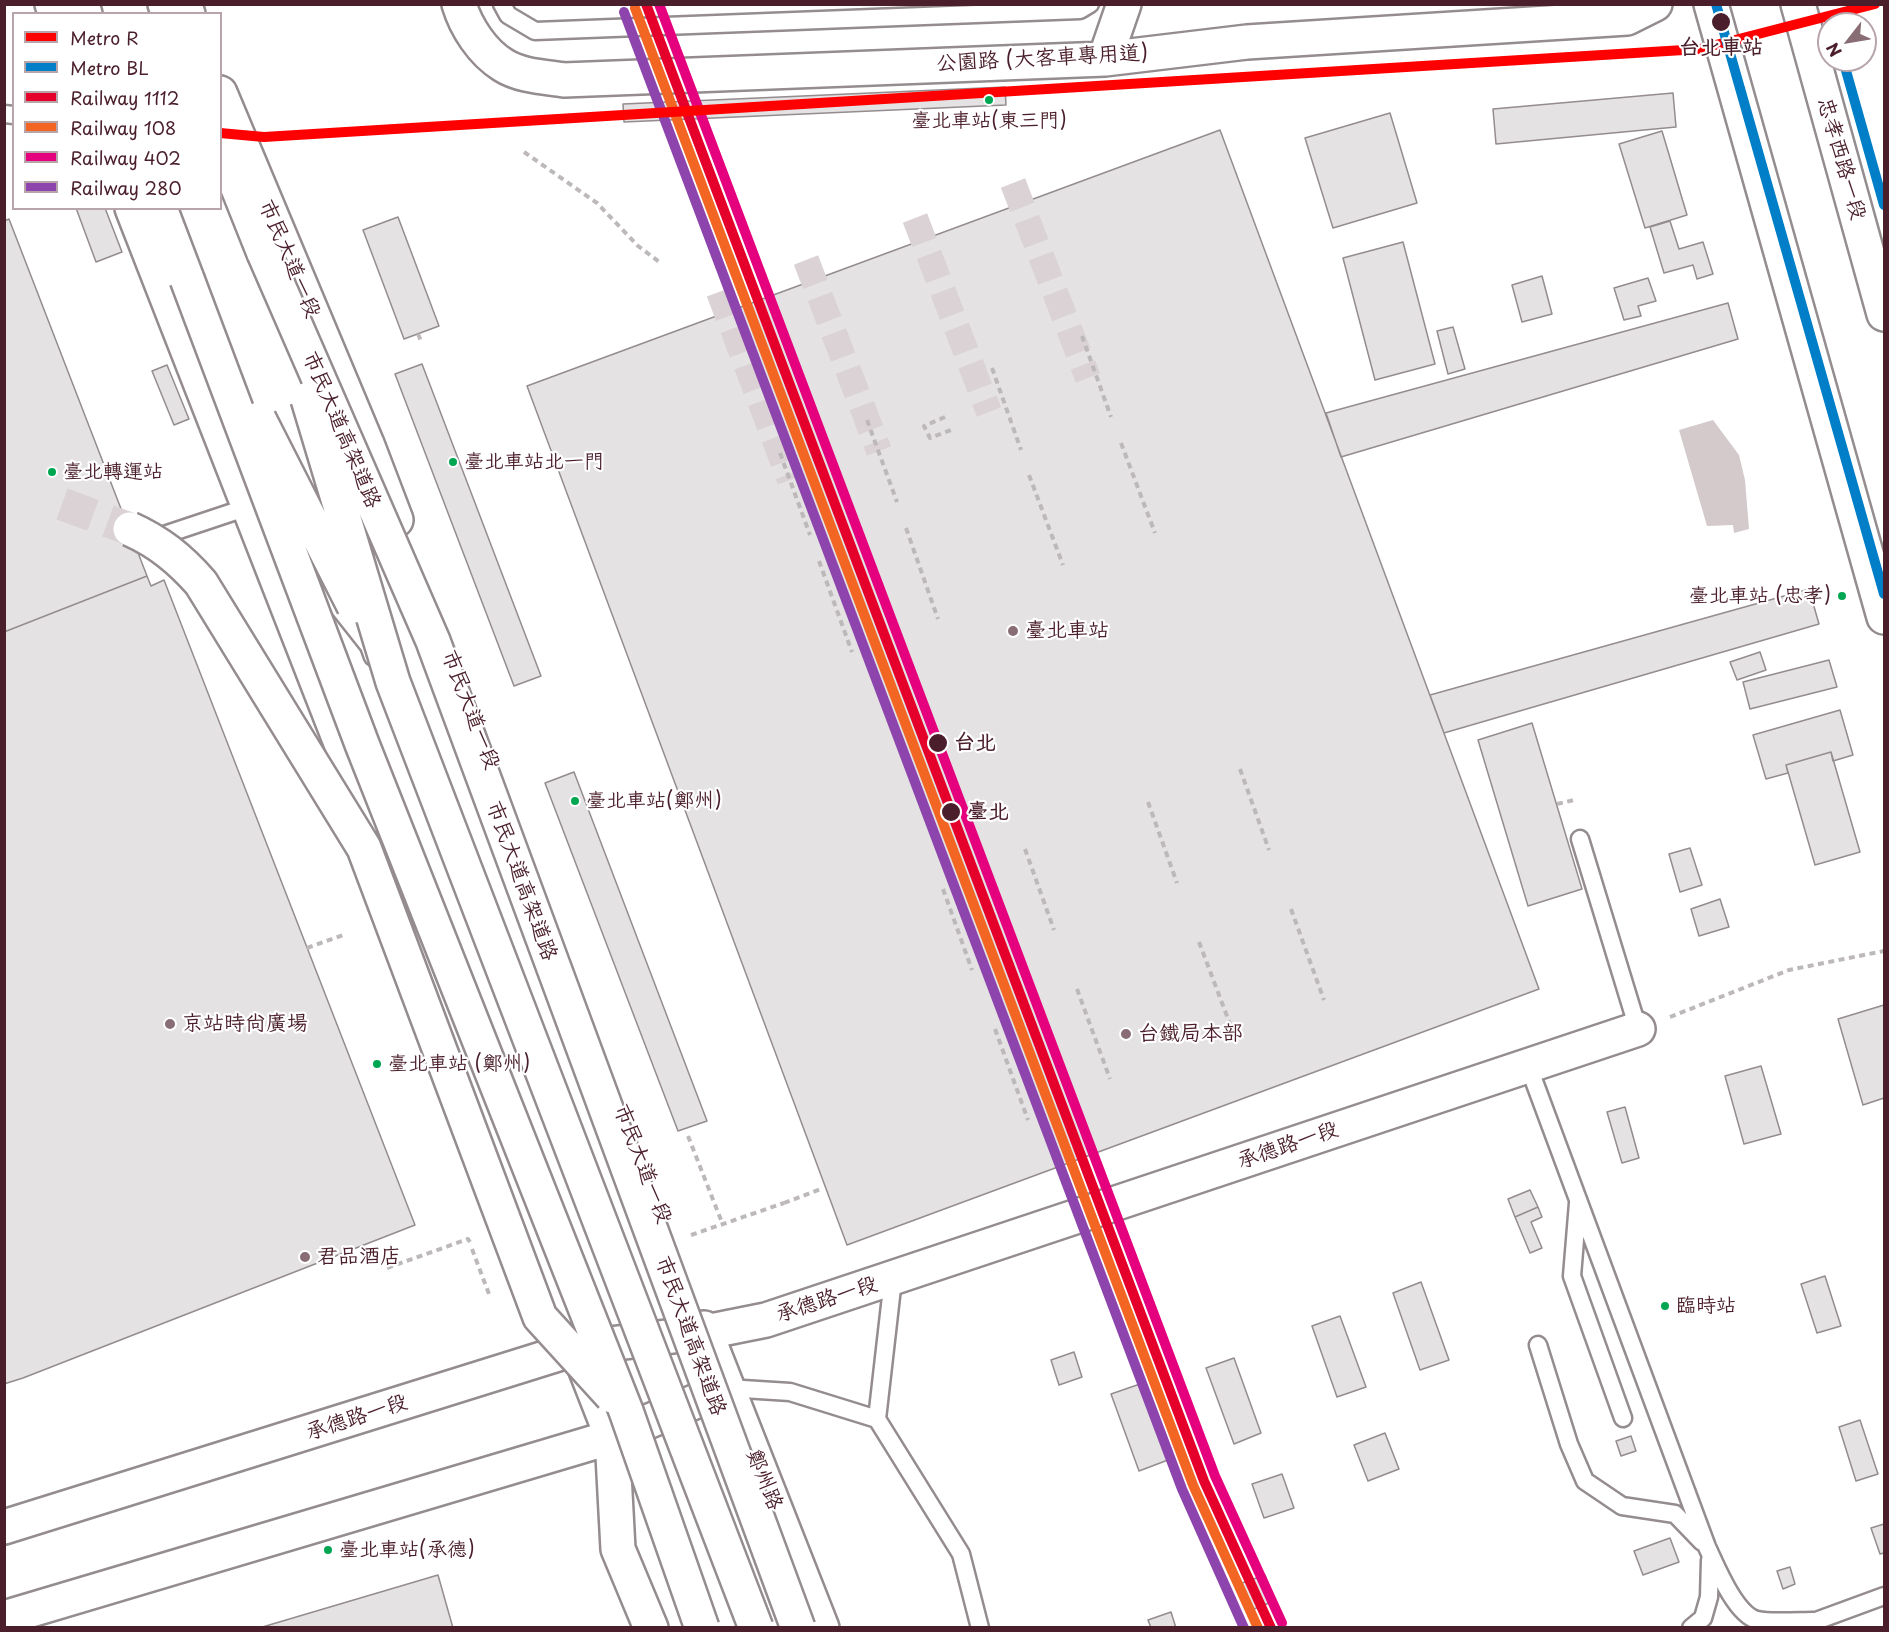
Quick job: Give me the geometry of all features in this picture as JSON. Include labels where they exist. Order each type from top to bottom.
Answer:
[{"type":"main road","name":"公園路 (大客車專用道)","points":[[459,4],[462,16],[479,44],[504,66],[532,76],[564,80],[1105,59],[1247,42],[1627,18],[1655,4]]},
{"type":"main road","points":[[1105,59],[1124,4]]},
{"type":"main road","points":[[1711,4],[1884,617]]},
{"type":"main road","name":"忠孝西路一段","points":[[1798,4],[1884,314]]},
{"type":"main road","name":"市民大道一段","points":[[222,105],[227,136],[363,436],[445,644],[706,1332]]},
{"type":"main road","name":"市民大道高架道路","points":[[227,136],[264,253],[433,641],[798,1628]]},
{"type":"main road","points":[[133,210],[577,1348],[619,1424],[618,1549],[651,1628]]},
{"type":"main road","points":[[161,210],[619,1424],[702,1628]]},
{"type":"main road","points":[[264,253],[393,682],[756,1628]]},
{"type":"main road","points":[[187,279],[393,682]]},
{"type":"main road","points":[[137,535],[157,543],[172,554],[201,583],[364,848],[540,1317],[619,1424]]},
{"type":"main road","name":"承德路一段","points":[[4,1527],[577,1348],[706,1332],[766,1320],[1638,1029]]},
{"type":"main road","name":"鄭州路","points":[[706,1332],[822,1628]]},
{"type":"main road","points":[[4,1618],[727,1388]]},
{"type":"lane","points":[[502,4],[508,15],[535,31],[1080,10],[1090,4]]},
{"type":"lane","points":[[363,436],[369,646]]},
{"type":"lane","points":[[237,476],[369,646],[418,769]]},
{"type":"lane","points":[[137,535],[248,507]]},
{"type":"lane","points":[[1580,838],[1638,1029]]},
{"type":"lane","points":[[1528,1065],[1707,1547],[1720,1576],[1741,1610],[1756,1620],[1806,1624],[1884,1596]]},
{"type":"lane","points":[[1578,1196],[1572,1276],[1623,1418]]},
{"type":"lane","points":[[893,1279],[877,1419],[961,1554],[980,1628]]},
{"type":"lane","points":[[1538,1345],[1569,1444],[1585,1481],[1622,1506],[1675,1514],[1707,1547],[1710,1560],[1709,1597],[1703,1618],[1691,1628]]},
{"type":"lane","points":[[727,1388],[790,1392],[877,1419]]},
{"type":"path","points":[[524,152],[597,203],[638,246],[662,264]]},
{"type":"path","points":[[418,334],[421,341]]},
{"type":"path","points":[[1082,336],[1111,417]]},
{"type":"path","points":[[992,368],[1021,450]]},
{"type":"path","points":[[945,417],[924,426],[930,438],[951,430]]},
{"type":"path","points":[[867,420],[897,502]]},
{"type":"path","points":[[1121,443],[1155,533]]},
{"type":"path","points":[[780,453],[810,535]]},
{"type":"path","points":[[1029,475],[1063,565]]},
{"type":"path","points":[[906,528],[938,619]]},
{"type":"path","points":[[819,561],[852,652]]},
{"type":"path","points":[[1240,769],[1269,850]]},
{"type":"path","points":[[1557,804],[1574,800]]},
{"type":"path","points":[[1148,802],[1177,884]]},
{"type":"path","points":[[1025,849],[1054,930]]},
{"type":"path","points":[[943,889],[972,970]]},
{"type":"path","points":[[1291,909],[1324,1000]]},
{"type":"path","points":[[307,948],[346,934]]},
{"type":"path","points":[[1199,942],[1233,1032]]},
{"type":"path","points":[[1638,1029],[1789,970],[1884,951]]},
{"type":"path","points":[[1077,989],[1110,1079]]},
{"type":"path","points":[[995,1029],[1028,1120]]},
{"type":"path","points":[[688,1136],[723,1225]]},
{"type":"path","points":[[784,1203],[821,1189]]},
{"type":"path","points":[[387,1268],[468,1239],[489,1294]]},
{"type":"shaded area","points":[[1713,420],[1739,455],[1745,480],[1749,529],[1734,533],[1733,525],[1707,526],[1679,430]]},
{"type":"building","points":[[1005,87],[1006,105],[624,122],[623,104]]},
{"type":"building","points":[[1673,93],[1676,127],[1496,144],[1493,109]]},
{"type":"building","points":[[1390,113],[1417,203],[1333,228],[1305,138]]},
{"type":"building","name":"臺北車站","points":[[1220,130],[1539,989],[847,1245],[527,386]]},
{"type":"building","points":[[1662,131],[1687,215],[1645,228],[1619,144]]},
{"type":"building","points":[[77,210],[106,210],[122,252],[96,262]]},
{"type":"building","points":[[398,217],[439,326],[404,339],[363,230]]},
{"type":"building","name":"臺北轉運站","points":[[9,219],[147,576],[4,632],[4,221]]},
{"type":"building","points":[[1670,221],[1679,249],[1703,242],[1713,274],[1697,279],[1693,265],[1664,273],[1650,227]]},
{"type":"building","points":[[1403,242],[1435,364],[1375,380],[1343,258]]},
{"type":"building","points":[[1542,276],[1552,314],[1522,322],[1512,285]]},
{"type":"building","points":[[1648,278],[1656,301],[1638,306],[1641,316],[1624,320],[1614,288]]},
{"type":"building","points":[[1728,303],[1738,339],[1341,457],[1326,413]]},
{"type":"building","points":[[1453,327],[1465,369],[1448,374],[1437,331]]},
{"type":"building","points":[[422,364],[541,676],[514,686],[395,374]]},
{"type":"building","points":[[167,365],[189,419],[174,425],[152,371]]},
{"type":"building","name":"京站時尚廣場","points":[[147,576],[151,586],[164,580],[415,1225],[4,1384],[4,632]]},
{"type":"building","points":[[1809,589],[1819,624],[1444,733],[1430,695]]},
{"type":"building","points":[[1760,652],[1766,670],[1737,680],[1730,662]]},
{"type":"building","points":[[1829,660],[1837,687],[1750,709],[1743,682]]},
{"type":"building","points":[[1840,710],[1853,755],[1833,761],[1831,752],[1786,765],[1788,773],[1766,779],[1753,735]]},
{"type":"building","points":[[1532,723],[1582,889],[1528,906],[1478,740]]},
{"type":"building","points":[[1831,752],[1860,852],[1815,865],[1786,765]]},
{"type":"building","points":[[574,772],[707,1121],[678,1131],[545,783]]},
{"type":"building","points":[[1690,848],[1702,885],[1680,892],[1669,854]]},
{"type":"building","points":[[1720,899],[1729,927],[1699,936],[1691,909]]},
{"type":"building","points":[[1884,1005],[1884,1098],[1863,1105],[1838,1019]]},
{"type":"building","points":[[1761,1066],[1781,1134],[1744,1144],[1725,1076]]},
{"type":"building","points":[[1625,1107],[1639,1158],[1622,1163],[1607,1112]]},
{"type":"building","points":[[1530,1190],[1538,1207],[1515,1217],[1508,1199]]},
{"type":"building","points":[[1538,1207],[1542,1217],[1531,1222],[1542,1248],[1530,1253],[1515,1217]]},
{"type":"building","points":[[1825,1276],[1841,1326],[1817,1333],[1801,1284]]},
{"type":"building","points":[[1421,1282],[1449,1360],[1420,1370],[1393,1293]]},
{"type":"building","points":[[1340,1316],[1366,1387],[1337,1397],[1312,1326]]},
{"type":"building","points":[[1074,1352],[1082,1377],[1059,1385],[1051,1360]]},
{"type":"building","points":[[1234,1358],[1261,1433],[1234,1444],[1206,1368]]},
{"type":"building","points":[[1140,1384],[1168,1460],[1139,1471],[1111,1394]]},
{"type":"building","points":[[1860,1420],[1878,1474],[1856,1481],[1839,1427]]},
{"type":"building","points":[[1385,1433],[1399,1469],[1368,1481],[1354,1445]]},
{"type":"building","points":[[1631,1436],[1636,1451],[1621,1456],[1616,1441]]},
{"type":"building","points":[[1282,1474],[1294,1508],[1264,1518],[1252,1484]]},
{"type":"building","points":[[1884,1524],[1884,1553],[1880,1554],[1871,1528]]},
{"type":"building","points":[[1670,1538],[1679,1562],[1643,1575],[1634,1551]]},
{"type":"building","points":[[1790,1567],[1795,1584],[1783,1589],[1777,1571]]},
{"type":"building","points":[[438,1575],[453,1628],[259,1628]]},
{"type":"building","points":[[1265,1575],[1274,1601],[1249,1611],[1239,1584]]},
{"type":"building","points":[[1171,1612],[1176,1628],[1151,1628],[1148,1620]]},
{"type":"tunnel","points":[[1013,183],[1088,378]]},
{"type":"tunnel","points":[[915,218],[989,412]]},
{"type":"tunnel","points":[[806,260],[879,451]]},
{"type":"tunnel","points":[[719,292],[790,480]]},
{"type":"tunnel","points":[[62,504],[130,529]]},
{"type":"metro line","name":"BL","points":[[1716,4],[1884,594]]},
{"type":"metro line","name":"R","points":[[222,133],[264,137],[1700,49],[1875,4]]},
{"type":"metro line","name":"BL","points":[[1846,72],[1884,205]]},
{"type":"rail line","name":"1112","points":[[646,4],[1204,1481],[1271,1628]]},
{"type":"rail line","name":"402","points":[[659,4],[1215,1476],[1282,1623]]},
{"type":"rail line","name":"108","points":[[635,8],[1193,1485],[1258,1628]]},
{"type":"rail line","name":"280","points":[[624,12],[1182,1489],[1244,1628]]},
{"type":"place","name":"台北車站","points":[[1721,22]]},
{"type":"place","name":"臺北車站(東三門)","points":[[989,100]]},
{"type":"place","name":"臺北車站北一門","points":[[453,462]]},
{"type":"place","name":"臺北轉運站","points":[[52,472]]},
{"type":"place","name":"臺北車站 (忠孝)","points":[[1842,596]]},
{"type":"place","name":"臺北車站","points":[[1013,631]]},
{"type":"place","name":"台北","points":[[938,743]]},
{"type":"place","name":"臺北車站(鄭州)","points":[[575,801]]},
{"type":"place","name":"臺北","points":[[951,812]]},
{"type":"place","name":"京站時尚廣場","points":[[170,1024]]},
{"type":"place","name":"台鐵局本部","points":[[1126,1034]]},
{"type":"place","name":"臺北車站 (鄭州)","points":[[377,1064]]},
{"type":"place","name":"君品酒店","points":[[305,1257]]},
{"type":"place","name":"臨時站","points":[[1665,1306]]},
{"type":"place","name":"臺北車站(承德)","points":[[328,1550]]}]
